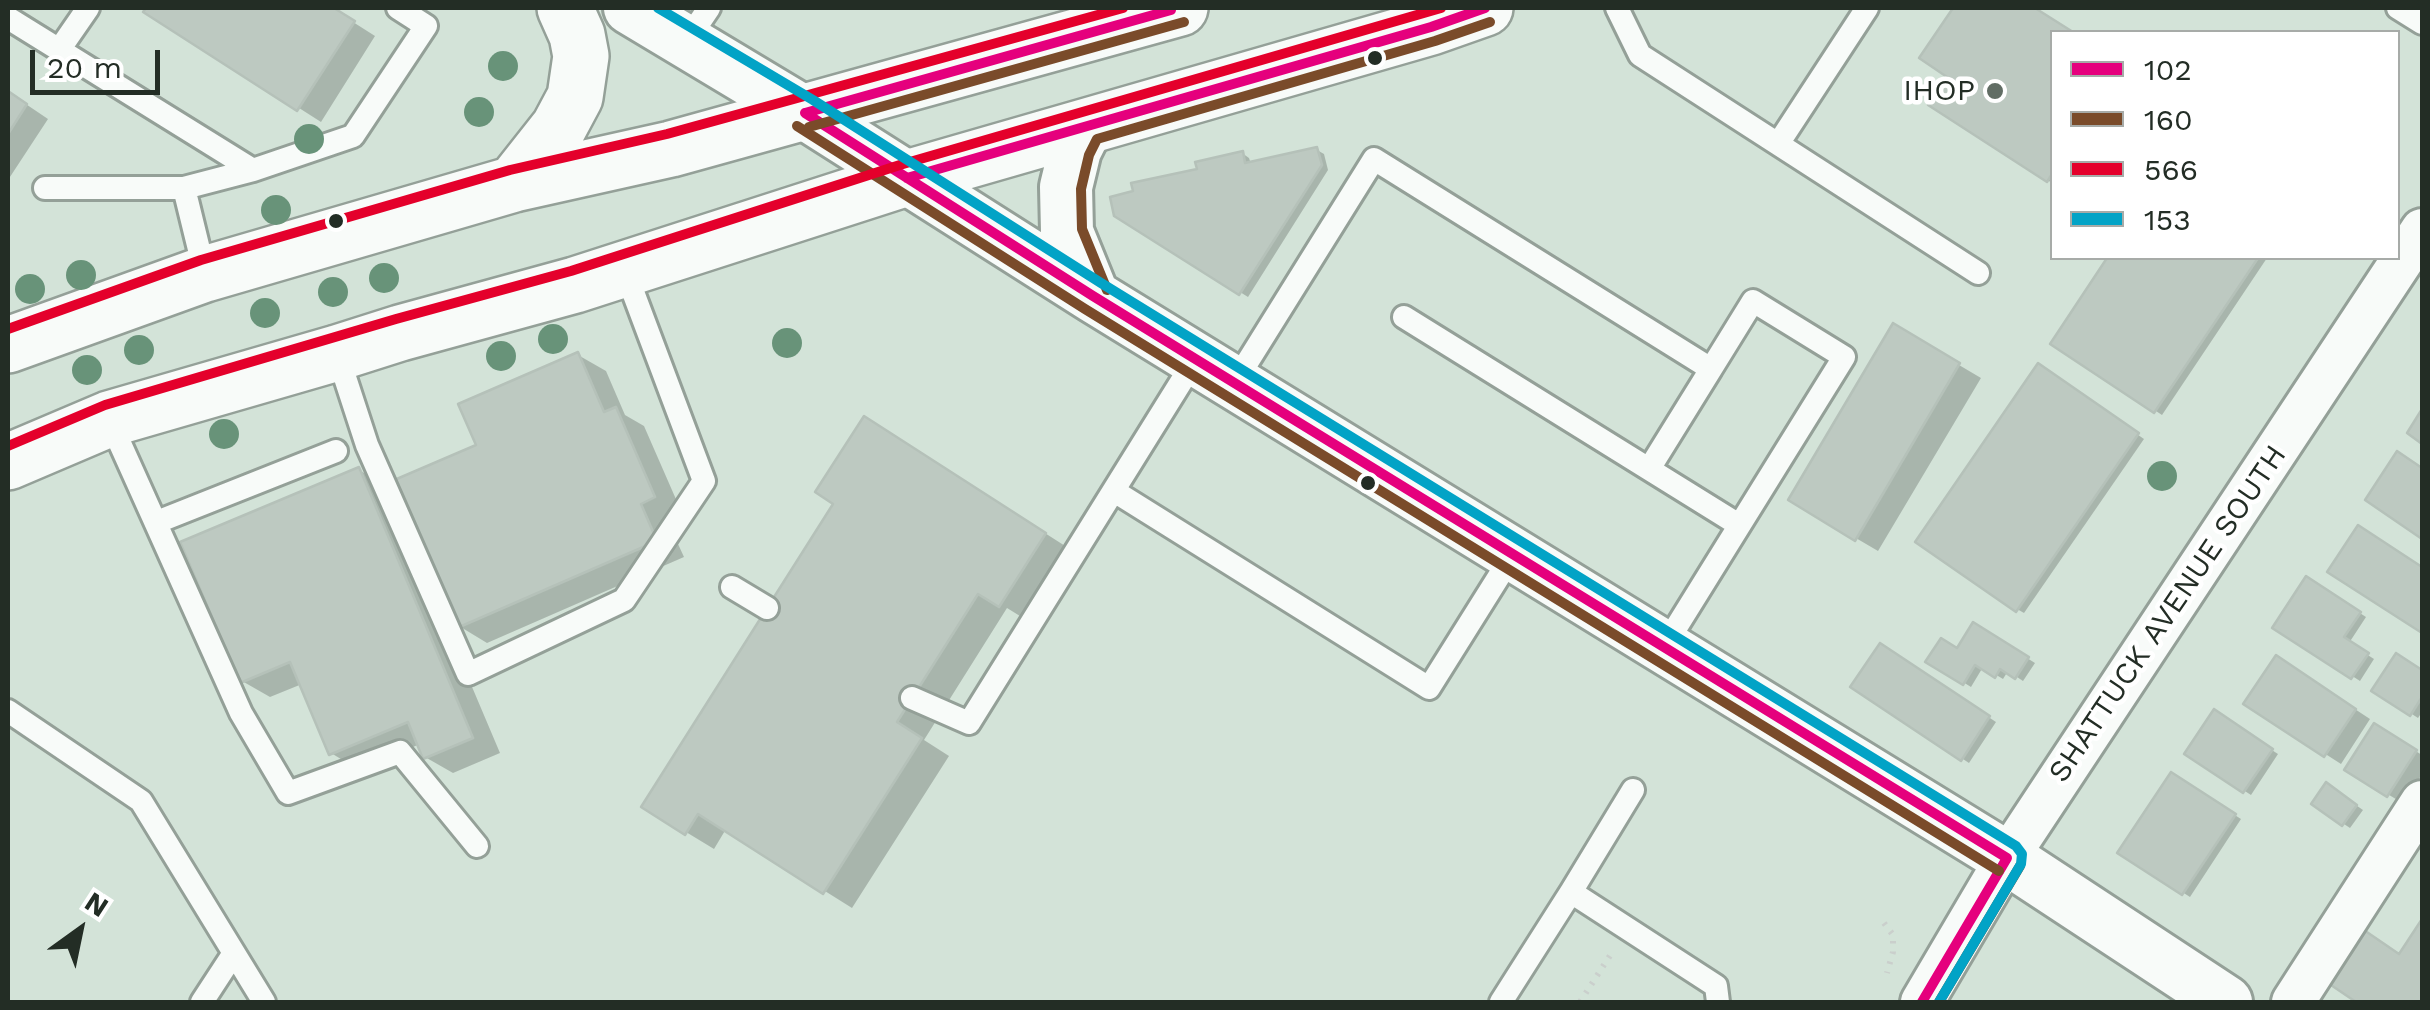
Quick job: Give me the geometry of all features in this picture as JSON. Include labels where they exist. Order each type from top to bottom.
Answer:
[{"type":"main road","points":[[514,184],[560,126],[574,97],[580,56],[565,8]]},
{"type":"main road","points":[[8,462],[110,419],[575,286],[908,178],[1486,8]]},
{"type":"main road","points":[[8,346],[204,274],[514,184],[671,149],[805,113],[1165,9]]},
{"type":"street","points":[[630,8],[698,25],[805,113],[1093,296],[2007,858],[2226,1002]]},
{"type":"street","points":[[1087,126],[1075,150],[1066,187],[1067,232],[1093,296]]},
{"type":"street","name":"SHATTUCK AVENUE SOUTH","points":[[1922,1002],[2007,858],[2422,230]]},
{"type":"street","points":[[2293,1002],[2422,802]]},
{"type":"lane","points":[[59,50],[88,8]]},
{"type":"lane","points":[[45,188],[184,188],[253,170],[353,136],[426,26],[398,8]]},
{"type":"lane","points":[[1616,8],[1640,55],[1978,273]]},
{"type":"lane","points":[[1778,144],[1867,8]]},
{"type":"lane","points":[[2398,8],[2422,23]]},
{"type":"lane","points":[[8,18],[253,170]]},
{"type":"lane","points":[[912,698],[969,723],[1114,491],[1216,370],[1374,159],[1711,368]]},
{"type":"lane","points":[[184,188],[204,274]]},
{"type":"lane","points":[[338,353],[368,444],[468,674],[624,600],[704,481],[624,268]]},
{"type":"lane","points":[[1649,469],[1754,301],[1844,357],[1664,647]]},
{"type":"lane","points":[[1404,318],[1739,525]]},
{"type":"lane","points":[[110,419],[241,713],[288,793],[400,752],[478,846]]},
{"type":"lane","points":[[157,522],[336,451]]},
{"type":"lane","points":[[1114,491],[1429,688],[1513,554]]},
{"type":"lane","points":[[732,587],[767,608]]},
{"type":"lane","points":[[8,711],[141,801],[264,1002]]},
{"type":"lane","points":[[1501,1002],[1633,790]]},
{"type":"lane","points":[[1570,892],[1716,986],[1718,1002]]},
{"type":"lane","points":[[202,1002],[234,953]]},
{"type":"path","points":[[1884,923],[1894,936]]},
{"type":"path","points":[[1580,1002],[1615,949]]},
{"type":"building","points":[[146,8],[334,8],[355,21],[297,111],[143,12]]},
{"type":"building","name":"IHOP","points":[[1953,8],[2035,8],[2070,30],[2050,30],[2047,182],[1928,105],[1947,77],[1919,58]]},
{"type":"building","points":[[8,91],[27,104],[8,134]]},
{"type":"building","points":[[1317,147],[1322,165],[1239,295],[1114,216],[1110,197],[1133,191],[1131,183],[1197,169],[1195,162],[1243,151],[1245,163]]},
{"type":"building","points":[[2106,260],[2257,260],[2154,413],[2050,344]]},
{"type":"building","points":[[1893,323],[1960,363],[1855,541],[1788,500]]},
{"type":"building","points":[[578,352],[604,412],[616,407],[655,497],[641,504],[657,541],[457,628],[392,481],[476,445],[458,404]]},
{"type":"building","points":[[2038,363],[2139,433],[2016,612],[1915,542]]},
{"type":"building","points":[[2422,409],[2422,444],[2407,433]]},
{"type":"building","points":[[864,416],[1046,533],[999,607],[978,594],[897,722],[922,738],[823,894],[698,814],[685,835],[641,807],[833,504],[815,492]]},
{"type":"building","points":[[2397,451],[2422,468],[2422,539],[2365,500]]},
{"type":"building","points":[[359,467],[473,738],[423,759],[408,722],[329,755],[290,662],[240,683],[180,542]]},
{"type":"building","points":[[2358,525],[2422,567],[2422,633],[2327,572]]},
{"type":"building","points":[[2306,576],[2361,612],[2344,637],[2369,653],[2351,679],[2272,628]]},
{"type":"building","points":[[1973,622],[2029,657],[2015,679],[2000,669],[1995,678],[1975,665],[1963,685],[1925,662],[1941,638],[1957,648]]},
{"type":"building","points":[[1880,643],[1990,716],[1961,761],[1850,687]]},
{"type":"building","points":[[2396,653],[2422,670],[2422,697],[2410,716],[2371,691]]},
{"type":"building","points":[[2276,655],[2356,709],[2324,757],[2243,704]]},
{"type":"building","points":[[2214,709],[2273,749],[2243,793],[2184,754]]},
{"type":"building","points":[[2374,723],[2417,750],[2387,797],[2344,770]]},
{"type":"building","points":[[2171,772],[2236,814],[2182,895],[2117,853]]},
{"type":"building","points":[[2326,782],[2357,805],[2342,826],[2311,804]]},
{"type":"building","points":[[2422,919],[2422,1002],[2356,1002],[2325,981],[2361,928],[2399,954]]},
{"type":"transit line","name":"153","points":[[658,8],[813,100],[1101,283],[2016,846],[2022,854],[2021,864],[1939,1002]]},
{"type":"transit line","name":"566","points":[[8,329],[201,260],[510,170],[667,134],[1123,8]]},
{"type":"transit line","name":"566","points":[[8,446],[105,405],[571,271],[903,164],[1441,8]]},
{"type":"transit line","name":"102","points":[[907,178],[1485,8]]},
{"type":"transit line","name":"102","points":[[805,113],[1171,10]]},
{"type":"transit line","name":"160","points":[[809,127],[1184,22]]},
{"type":"transit line","name":"160","points":[[1107,290],[1082,229],[1081,189],[1097,139],[1490,22]]},
{"type":"transit line","name":"102","points":[[805,113],[1093,296],[2007,858]]},
{"type":"transit line","name":"160","points":[[797,126],[1085,309],[1999,871]]},
{"type":"transit line","name":"102","points":[[1922,1002],[2007,858]]},
{"type":"transit line","name":"160","points":[[1939,1002],[2020,866]]},
{"type":"place","name":"IHOP","points":[[1995,91]]}]
